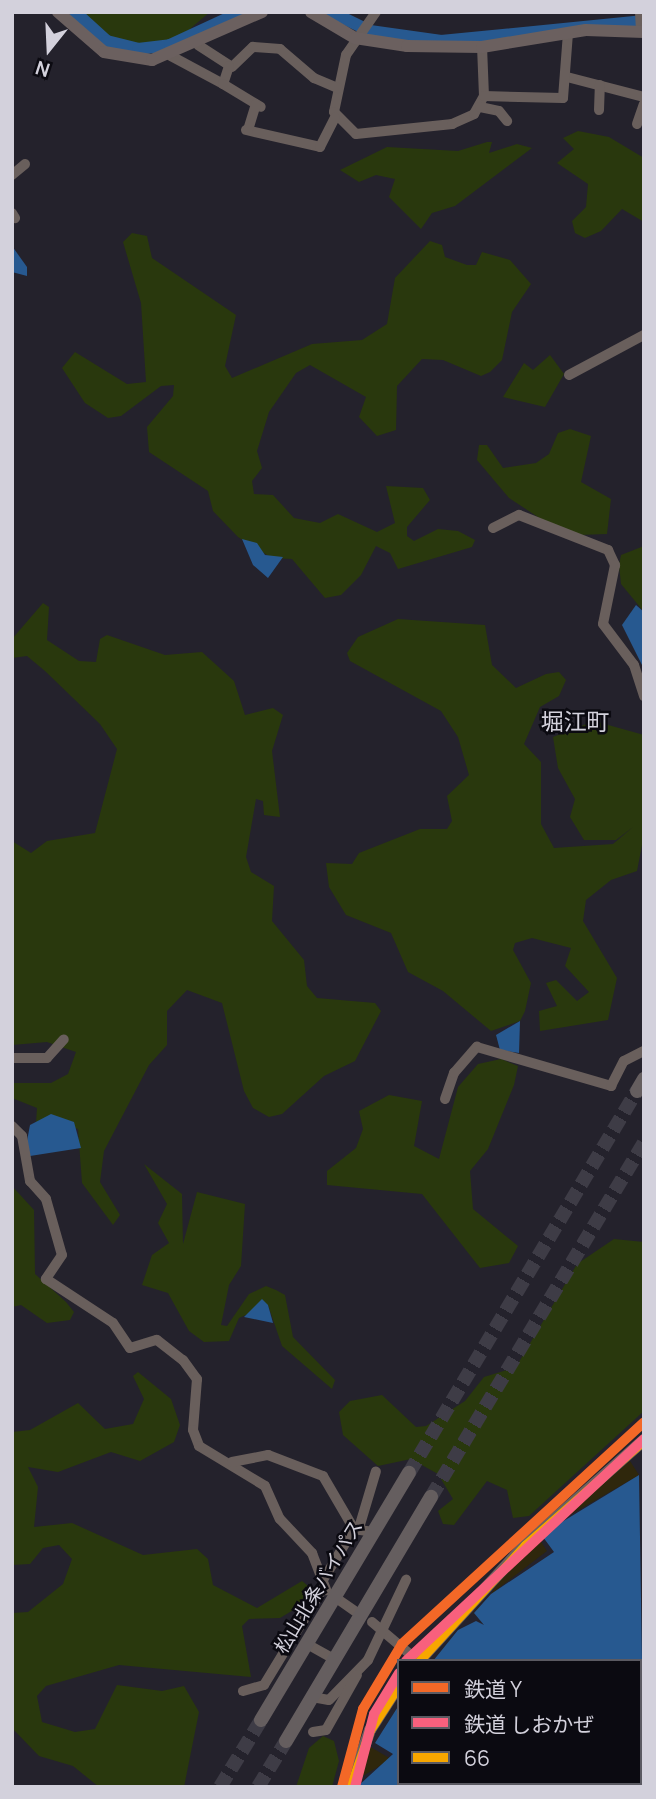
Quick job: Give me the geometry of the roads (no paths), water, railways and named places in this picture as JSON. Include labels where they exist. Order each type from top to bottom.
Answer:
[{"type":"highway","name":"松山北条バイパス","points":[[261,1720],[409,1473]]},
{"type":"highway","points":[[286,1741],[431,1497]]},
{"type":"main road","points":[[58,12],[104,52],[132,60],[171,56],[262,12]]},
{"type":"main road","points":[[311,12],[357,34],[482,47],[641,20]]},
{"type":"main road","points":[[420,1659],[525,1545],[644,1440]]},
{"type":"main road","points":[[350,1787],[370,1730],[397,1688]]},
{"type":"street","points":[[171,56],[258,105],[247,130],[320,147],[335,118],[338,88],[357,34],[376,12]]},
{"type":"street","points":[[484,96],[561,99],[568,77],[568,33]]},
{"type":"street","points":[[198,45],[229,66],[240,65],[253,47],[272,47],[338,88]]},
{"type":"street","points":[[335,118],[364,135],[458,123],[481,107],[484,96],[482,47]]},
{"type":"street","points":[[223,84],[229,66]]},
{"type":"street","points":[[568,77],[644,97]]},
{"type":"street","points":[[599,110],[600,85]]},
{"type":"street","points":[[637,124],[644,104]]},
{"type":"street","points":[[481,107],[503,113],[507,121]]},
{"type":"street","points":[[12,175],[25,164]]},
{"type":"street","points":[[569,375],[644,335]]},
{"type":"street","points":[[493,528],[519,515],[608,550],[615,565],[603,624],[634,665],[644,695]]},
{"type":"street","points":[[12,1058],[47,1058],[64,1039]]},
{"type":"street","points":[[444,1099],[454,1073],[477,1047],[611,1086],[624,1061],[644,1051]]},
{"type":"street","points":[[12,1126],[23,1139],[30,1181],[46,1199],[62,1255],[46,1279],[113,1323],[130,1348],[157,1340],[183,1360],[200,1392],[195,1439],[206,1452],[232,1462],[265,1486],[280,1519],[312,1553],[324,1586]]},
{"type":"street","points":[[232,1462],[268,1455],[323,1476],[356,1528],[374,1532]]},
{"type":"street","points":[[243,1691],[264,1685],[324,1586],[356,1528],[376,1471]]},
{"type":"street","points":[[313,1732],[326,1730],[383,1629],[407,1580]]},
{"type":"street","points":[[338,1600],[355,1611]]},
{"type":"street","points":[[372,1622],[416,1659]]},
{"type":"street","points":[[307,1644],[334,1660]]},
{"type":"street","points":[[312,1697],[329,1700],[361,1669]]},
{"type":"water","points":[[12,246],[27,267],[27,276],[12,272]]},
{"type":"water","points":[[242,539],[257,543],[265,555],[283,557],[268,578],[253,565]]},
{"type":"water","points":[[636,605],[644,612],[644,669],[622,625]]},
{"type":"water","points":[[520,1021],[519,1053],[500,1050],[496,1035]]},
{"type":"water","points":[[51,1114],[74,1122],[81,1148],[30,1156],[25,1152],[30,1125]]},
{"type":"water","points":[[262,1299],[268,1305],[273,1323],[244,1317]]},
{"type":"water","points":[[639,1475],[642,1659],[435,1659],[458,1630],[476,1621],[484,1625],[474,1613],[491,1594],[554,1552],[543,1537],[557,1525]]},
{"type":"water","points":[[642,1662],[644,1787],[357,1787],[393,1754],[375,1743],[397,1708],[397,1785],[642,1785]]},
{"type":"waterway","points":[[75,12],[107,41],[138,49],[170,45],[241,12]]},
{"type":"waterway","points":[[331,12],[370,31],[441,41],[644,21]]},
{"type":"tunnel","points":[[409,1473],[637,1091]]},
{"type":"tunnel","points":[[431,1497],[644,1143]]},
{"type":"tunnel","points":[[220,1787],[261,1720]]},
{"type":"tunnel","points":[[258,1787],[286,1741]]},
{"type":"rail line","name":"Y","points":[[342,1787],[363,1709],[402,1644],[644,1422]]},
{"type":"rail line","name":"しおかぜ","points":[[408,1659],[644,1439]]},
{"type":"rail line","name":"しおかぜ","points":[[355,1787],[374,1714],[397,1676]]},
{"type":"district","name":"堀江町","points":[[575,721]]}]
